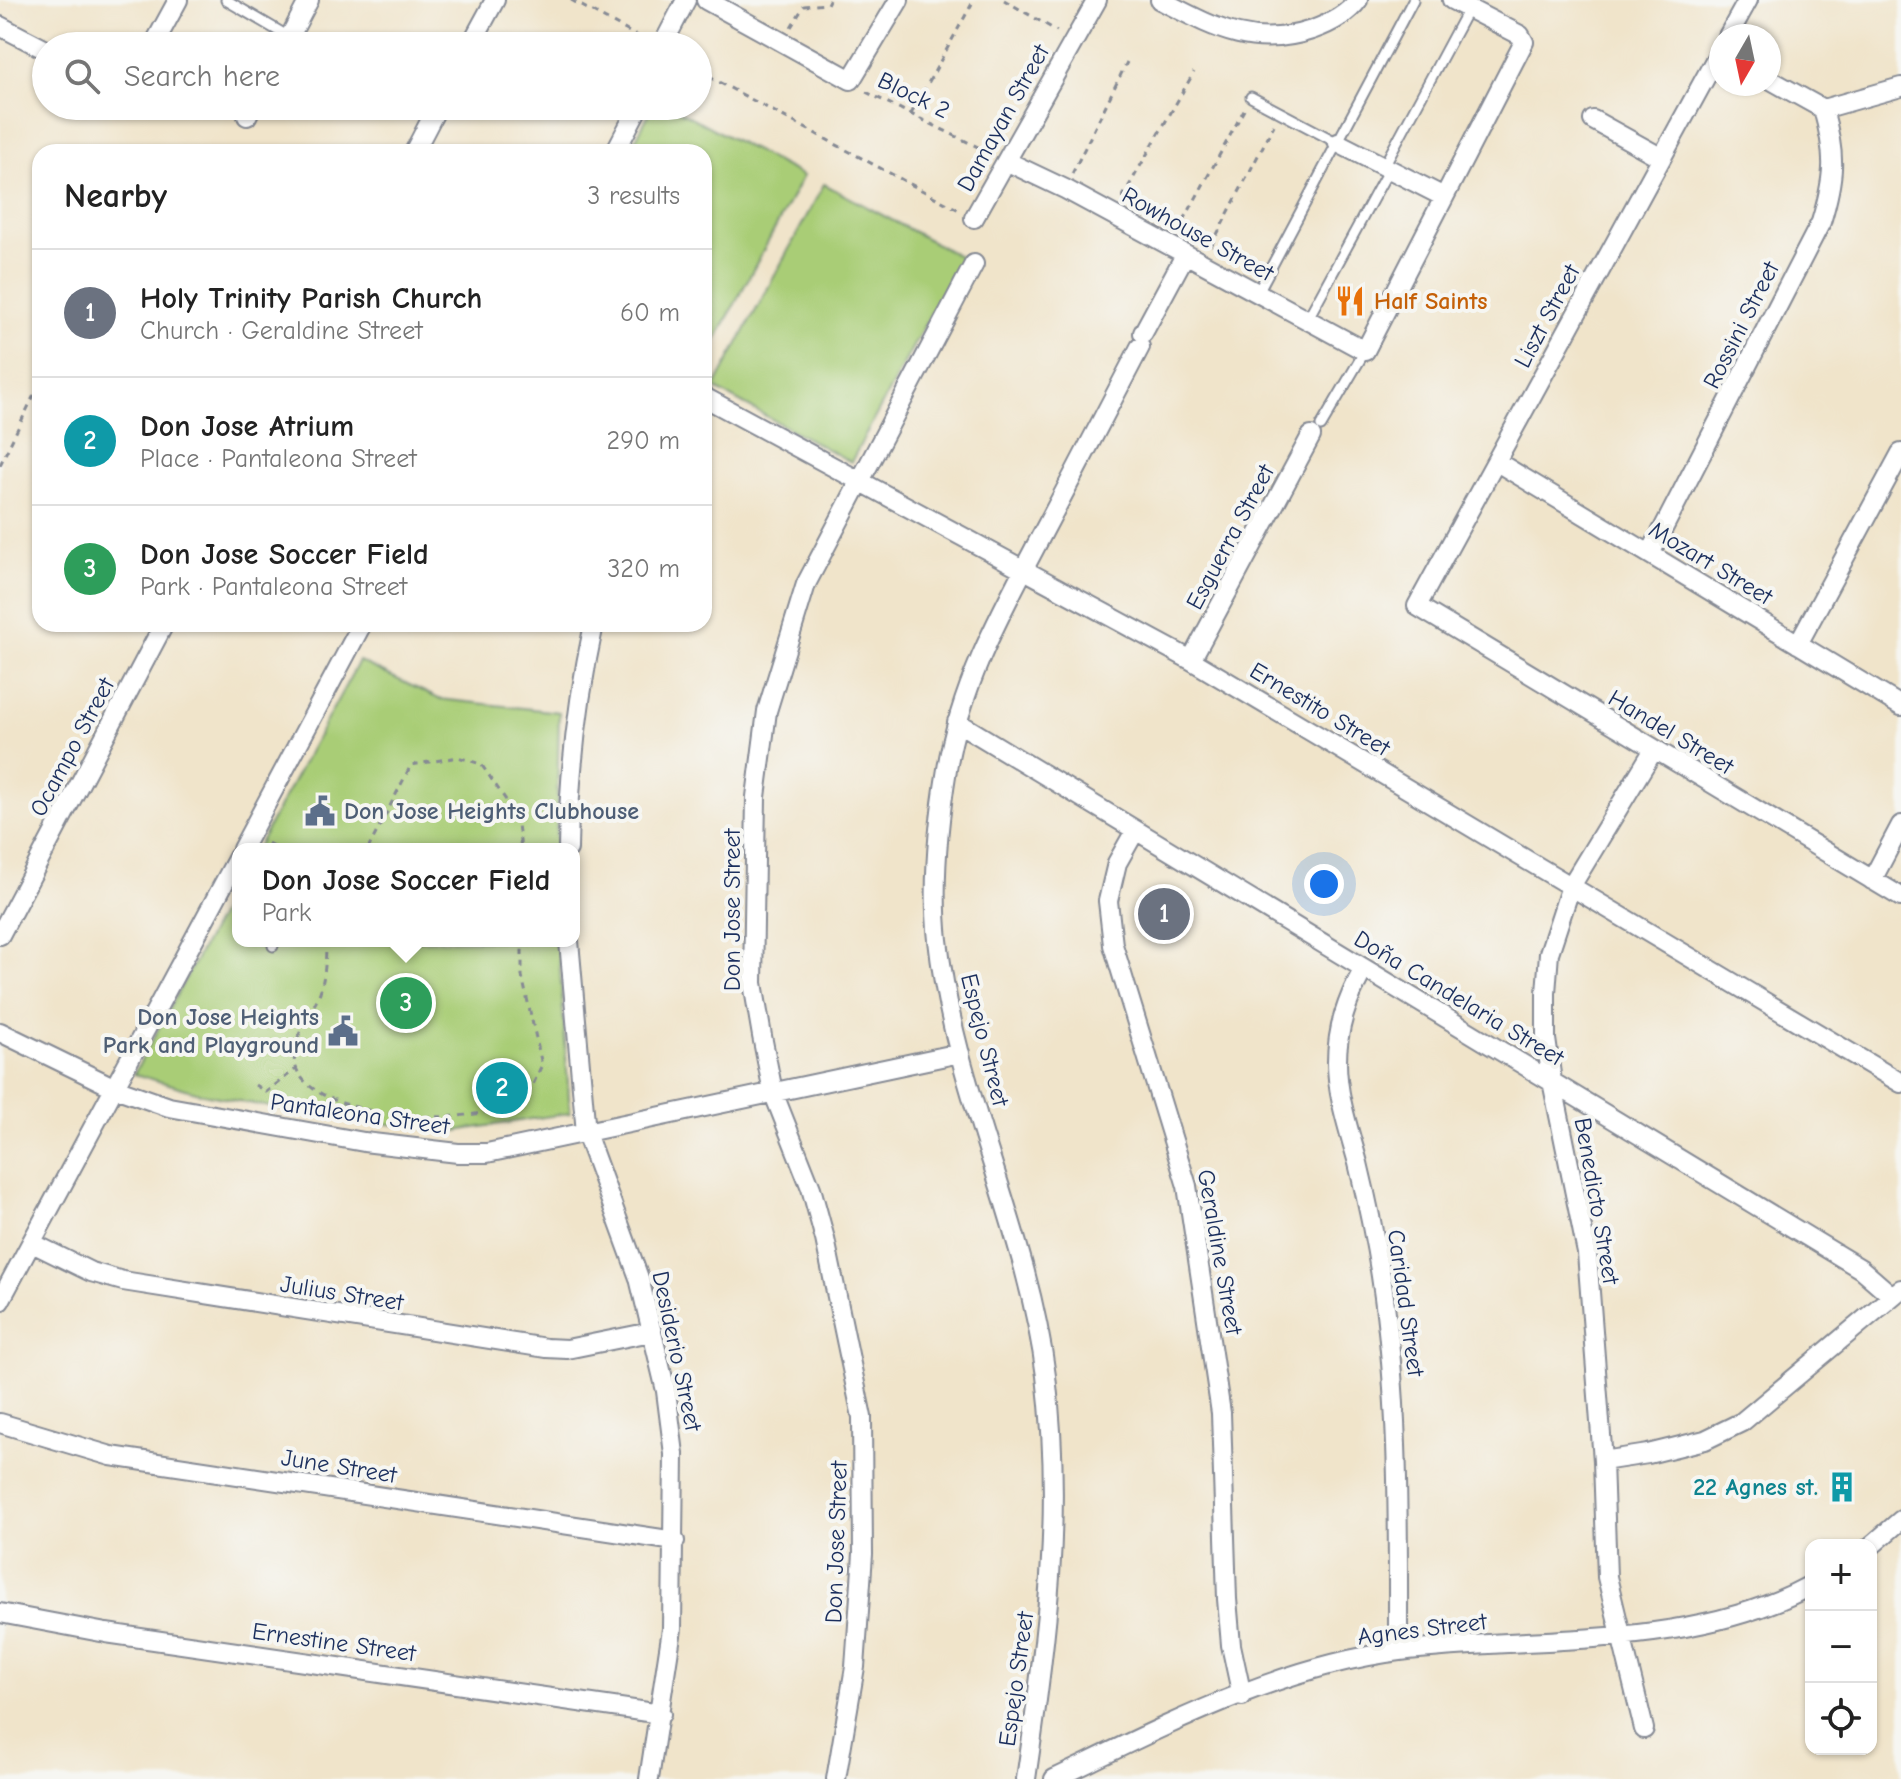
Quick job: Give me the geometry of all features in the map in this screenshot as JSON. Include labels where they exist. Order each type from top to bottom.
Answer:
[{"type":"street","points":[[161,32],[178,0]]},
{"type":"street","points":[[292,32],[309,0]]},
{"type":"street","points":[[478,32],[495,0]]},
{"type":"street","points":[[669,32],[686,0]]},
{"type":"street","points":[[706,0],[851,80],[899,0]]},
{"type":"street","name":"Damayan Street","points":[[974,218],[1097,0]]},
{"type":"street","points":[[1160,0],[1231,33],[1262,40],[1293,36],[1329,24],[1358,0]]},
{"type":"street","points":[[1735,24],[1748,0]]},
{"type":"street","points":[[1365,351],[1442,196],[1524,42],[1520,35],[1460,4]]},
{"type":"street","points":[[0,26],[32,43]]},
{"type":"street","name":"Liszt Street","points":[[1417,606],[1709,72]]},
{"type":"street","points":[[1781,86],[1823,109],[1901,87]]},
{"type":"street","name":"Rossini Street","points":[[1650,554],[1821,222],[1834,169],[1834,148],[1823,109]]},
{"type":"street","points":[[418,144],[431,120]]},
{"type":"street","points":[[619,144],[632,120]]},
{"type":"street","points":[[1593,120],[1660,157]]},
{"type":"street","points":[[1338,143],[1442,196]]},
{"type":"street","name":"Rowhouse Street","points":[[1006,161],[1065,189],[1365,351]]},
{"type":"street","name":"Espejo Street","points":[[1026,1779],[1053,1580],[1054,1487],[1046,1375],[1021,1260],[960,1053],[940,952],[936,885],[947,766],[957,722],[988,642],[1141,340],[1178,250]]},
{"type":"street","name":"Don Jose Street","points":[[836,1779],[855,1667],[865,1482],[862,1417],[825,1239],[811,1188],[773,1092],[753,983],[756,797],[767,711],[806,584],[974,264]]},
{"type":"street","name":"Ernestito Street","points":[[712,401],[1191,660],[1901,1083]]},
{"type":"street","name":"Esguerra Street","points":[[1191,660],[1316,431]]},
{"type":"street","points":[[1798,644],[1901,453]]},
{"type":"street","name":"Mozart Street","points":[[1497,462],[1901,706]]},
{"type":"street","name":"Handel Street","points":[[1417,606],[1653,751],[1901,897]]},
{"type":"street","name":"Ocampo Street","points":[[0,935],[160,632]]},
{"type":"street","points":[[245,843],[358,632]]},
{"type":"street","points":[[568,843],[569,799],[580,690],[592,632]]},
{"type":"street","name":"Doña Candelaria Street","points":[[957,722],[1896,1292]]},
{"type":"street","name":"Benedicto Street","points":[[1644,1729],[1607,1577],[1603,1461],[1587,1253],[1546,1039],[1549,953],[1571,886],[1653,751]]},
{"type":"street","points":[[1872,880],[1901,825]]},
{"type":"street","name":"Geraldine Street","points":[[1135,831],[1117,863],[1108,901],[1113,945],[1189,1200],[1221,1413],[1227,1599],[1231,1645],[1242,1696]]},
{"type":"street","points":[[0,1301],[232,868]]},
{"type":"street","name":"Desiderio Street","points":[[570,947],[586,1133],[639,1278],[666,1391],[674,1454],[672,1629],[649,1779]]},
{"type":"street","name":"Caridad Street","points":[[1363,970],[1348,998],[1339,1028],[1337,1064],[1340,1094],[1367,1201],[1381,1277],[1396,1409],[1398,1651]]},
{"type":"street","name":"Pantaleona Street","points":[[0,1032],[115,1088],[169,1107],[458,1153],[487,1153],[960,1053]]},
{"type":"street","name":"Julius Street","points":[[32,1243],[91,1272],[123,1281],[546,1348],[567,1349],[651,1332]]},
{"type":"street","points":[[1603,1461],[1705,1440],[1742,1422],[1896,1292]]},
{"type":"street","name":"June Street","points":[[0,1423],[111,1456],[675,1541]]},
{"type":"street","points":[[1877,1541],[1901,1520]]},
{"type":"street","name":"Agnes Street","points":[[1054,1779],[1296,1674],[1398,1651],[1690,1627],[1750,1610],[1805,1587]]},
{"type":"street","name":"Ernestine Street","points":[[0,1613],[106,1633],[661,1714]]},
{"type":"lane","points":[[226,0],[272,32]]},
{"type":"lane","points":[[1257,294],[1413,0]]},
{"type":"lane","points":[[1307,320],[1389,169],[1386,162],[1460,4]]},
{"type":"lane","points":[[1251,97],[1338,143]]},
{"type":"lane","points":[[1316,431],[1365,351]]},
{"type":"path","points":[[571,0],[629,32]]},
{"type":"path","points":[[783,42],[804,6],[827,4],[829,0]]},
{"type":"path","points":[[911,114],[974,0]]},
{"type":"path","points":[[1004,0],[1074,41]]},
{"type":"path","points":[[1065,189],[1127,62]]},
{"type":"path","points":[[1113,215],[1194,72]]},
{"type":"path","points":[[712,78],[974,218]]},
{"type":"path","name":"Block 2","points":[[851,80],[856,87],[1006,161]]},
{"type":"path","points":[[1178,250],[1251,97]]},
{"type":"path","points":[[1202,264],[1280,114]]},
{"type":"path","points":[[0,465],[32,399]]},
{"type":"path","points":[[371,843],[411,765],[458,757],[481,764],[517,816],[520,843]]},
{"type":"path","points":[[326,947],[319,996],[302,1025],[296,1069],[313,1092],[353,1109],[472,1117],[525,1097],[542,1065],[522,976],[522,947]]},
{"type":"path","points":[[255,1085],[266,1092],[296,1069]]},
{"type":"green space","points":[[646,120],[697,120],[803,176],[712,347],[712,144],[633,144]]},
{"type":"green space","points":[[824,184],[961,257],[851,462],[714,388]]},
{"type":"green space","points":[[359,661],[439,699],[559,712],[556,843],[259,843]]},
{"type":"green space","points":[[232,892],[232,947],[558,947],[570,1113],[456,1131],[321,1117],[203,1094],[134,1074]]},
{"type":"place","name":"Half Saints","points":[[1350,301]]},
{"type":"place","name":"Don Jose Heights Clubhouse","points":[[320,811]]},
{"type":"place","name":"Holy Trinity Parish Church","points":[[1164,914]]},
{"type":"place","name":"Don Jose Soccer Field","points":[[406,1003]]},
{"type":"place","name":"Don Jose Heights Park and Playground","points":[[343,1031]]},
{"type":"place","name":"Don Jose Atrium","points":[[502,1088]]},
{"type":"place","name":"22 Agnes st.","points":[[1842,1487]]}]
